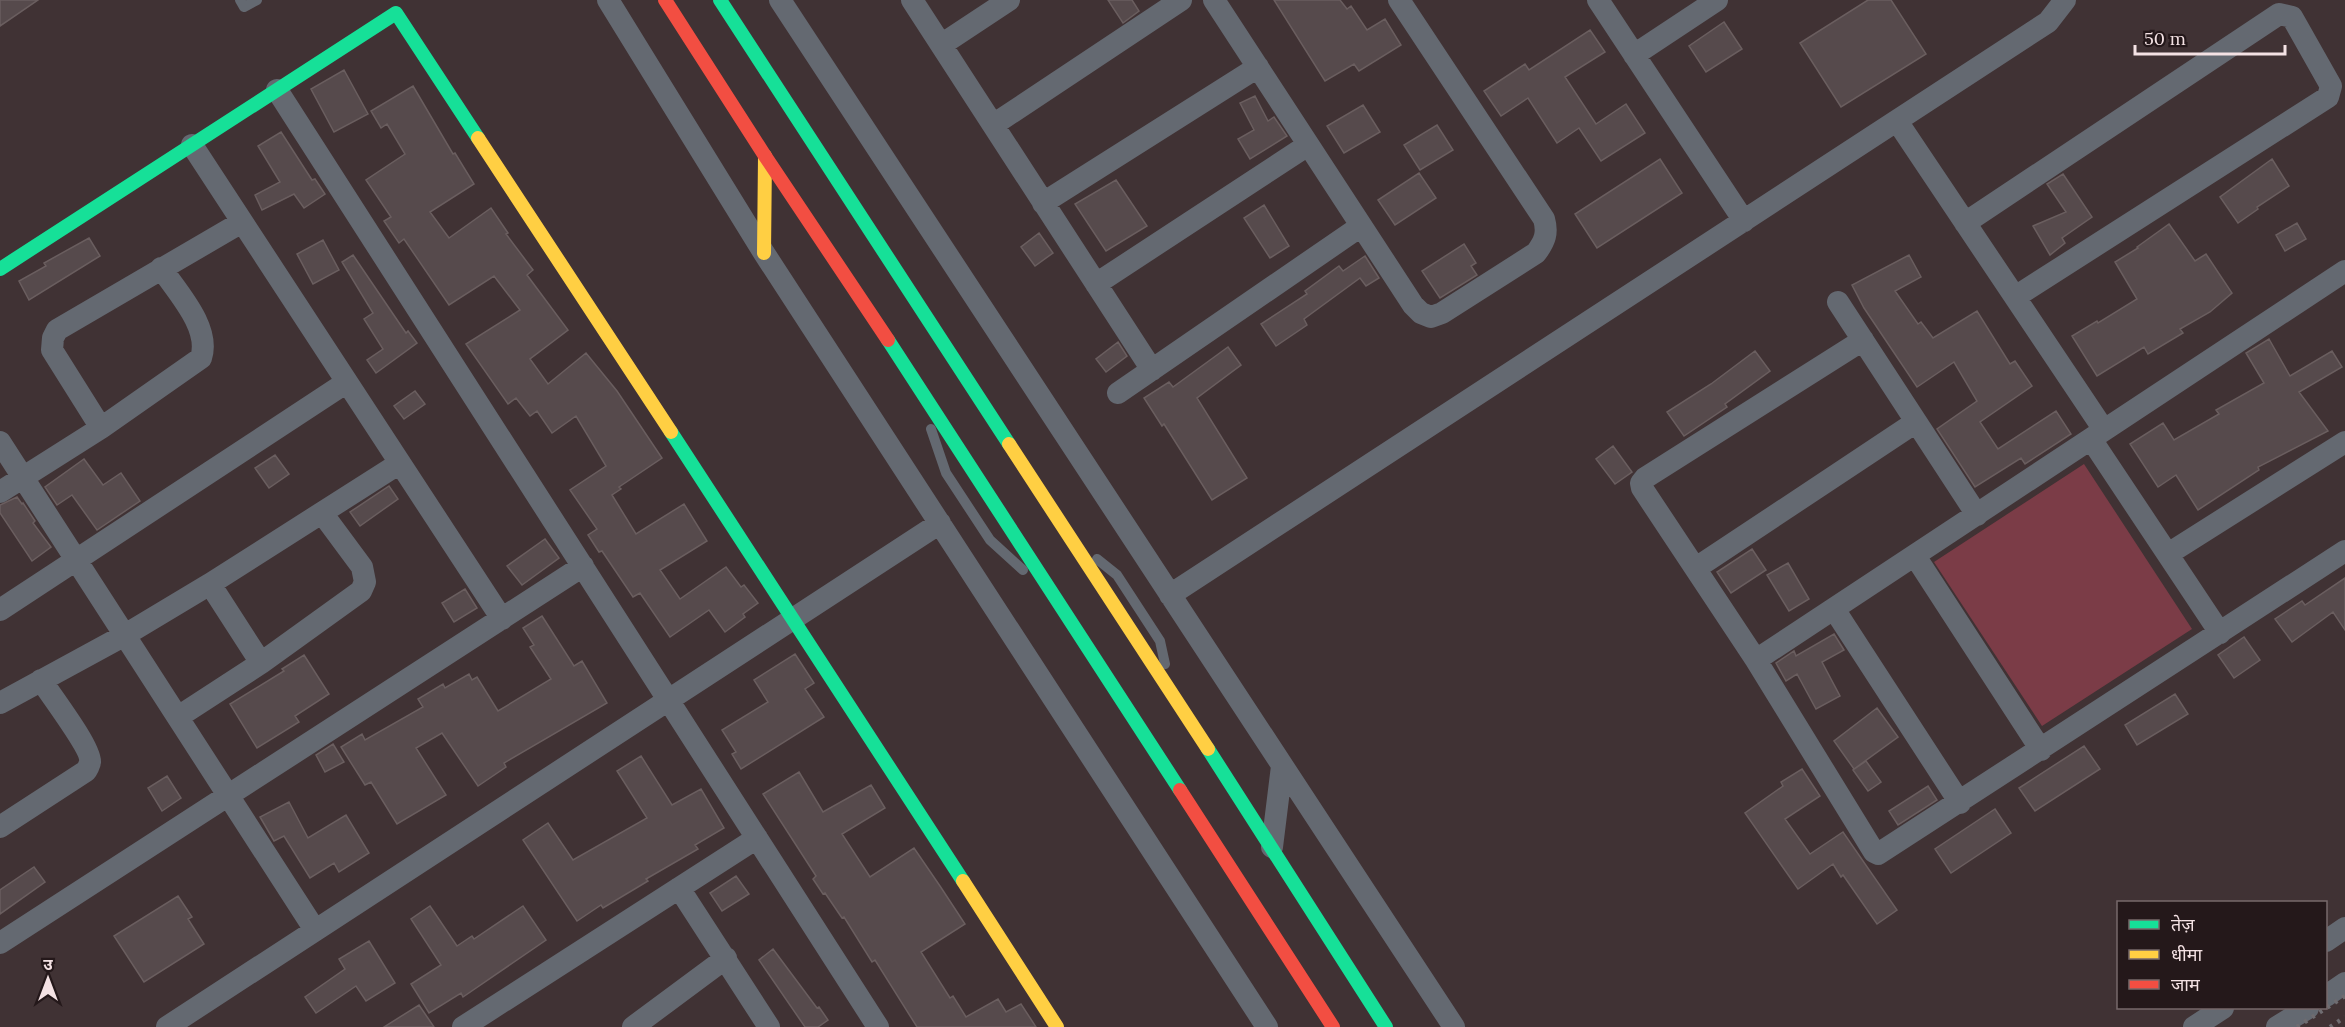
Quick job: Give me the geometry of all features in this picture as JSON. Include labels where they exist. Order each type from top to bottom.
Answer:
[{"type":"street","points":[[608,0],[764,253],[1267,1027]]},
{"type":"street","points":[[665,0],[765,156],[915,380],[1333,1027]]},
{"type":"street","points":[[720,0],[1169,689],[1386,1027]]},
{"type":"street","points":[[780,0],[1455,1027]]},
{"type":"street","points":[[912,0],[1152,370]]},
{"type":"street","points":[[941,45],[1009,0]]},
{"type":"street","points":[[993,125],[1181,0]]},
{"type":"street","points":[[1214,0],[1413,305],[1421,313],[1431,317],[1442,313],[1536,253],[1547,231],[1544,219],[1399,0]]},
{"type":"street","points":[[1598,0],[1744,221]]},
{"type":"street","points":[[1634,55],[1717,0]]},
{"type":"street","points":[[1170,595],[2048,22],[2065,0]]},
{"type":"street","points":[[0,268],[396,14],[794,619],[1057,1027]]},
{"type":"street","points":[[1965,223],[2279,14],[2292,17],[2331,86],[2328,97],[2015,297]]},
{"type":"street","points":[[1043,203],[1258,67]]},
{"type":"street","points":[[277,90],[879,1027]]},
{"type":"street","points":[[1897,121],[2015,297],[2168,554],[2220,633]]},
{"type":"street","points":[[192,145],[502,619]]},
{"type":"street","points":[[1096,284],[1308,145]]},
{"type":"street","points":[[764,253],[765,156]]},
{"type":"street","points":[[101,428],[52,350],[52,338],[57,330],[242,222]]},
{"type":"street","points":[[1118,393],[1361,226]]},
{"type":"street","points":[[0,492],[24,479],[101,428],[201,358],[205,348],[204,337],[161,268]]},
{"type":"street","points":[[1756,660],[2345,271]]},
{"type":"street","points":[[1838,302],[1977,515]]},
{"type":"street","points":[[1863,340],[1643,480],[1642,488],[1756,660],[1874,852],[1881,854],[2345,551]]},
{"type":"street","points":[[0,610],[347,382]]},
{"type":"street","points":[[1696,568],[1916,422]]},
{"type":"street","points":[[0,442],[315,930]]},
{"type":"street","points":[[2168,554],[2345,442]]},
{"type":"street","points":[[0,703],[125,635],[210,584],[400,463]]},
{"type":"street","points":[[178,717],[261,663],[361,591],[365,582],[362,567],[322,513]]},
{"type":"street","points":[[167,1027],[940,524]]},
{"type":"street","points":[[1915,556],[2041,750]]},
{"type":"street","points":[[0,943],[583,566]]},
{"type":"street","points":[[210,584],[261,663]]},
{"type":"street","points":[[1834,609],[1960,803]]},
{"type":"street","points":[[0,827],[86,771],[90,763],[83,743],[41,680]]},
{"type":"street","points":[[1272,848],[1282,766]]},
{"type":"street","points":[[463,1027],[757,837]]},
{"type":"street","points":[[679,888],[769,1027]]},
{"type":"street","points":[[2327,939],[2345,928]]},
{"type":"street","points":[[633,1027],[657,1021],[726,958]]},
{"type":"street","points":[[2327,995],[2345,983]]},
{"type":"street","points":[[2194,1027],[2221,1009]]},
{"type":"street","points":[[2277,1027],[2306,1009]]},
{"type":"lane","points":[[240,0],[244,7],[257,0]]},
{"type":"lane","points":[[915,380],[946,473],[990,540],[1058,602]]},
{"type":"shaded area","points":[[2084,464],[2192,629],[2042,726],[1934,562]]},
{"type":"building","points":[[0,0],[38,0],[0,26]]},
{"type":"building","points":[[1108,0],[1132,0],[1139,11],[1123,23]]},
{"type":"building","points":[[1274,0],[1340,0],[1347,9],[1351,6],[1367,30],[1385,19],[1401,45],[1359,71],[1354,64],[1325,81]]},
{"type":"building","points":[[1868,0],[1891,0],[1926,54],[1841,107],[1800,43]]},
{"type":"building","points":[[1724,22],[1742,49],[1706,72],[1689,46]]},
{"type":"building","points":[[1590,30],[1605,52],[1565,77],[1596,124],[1626,104],[1645,133],[1601,161],[1579,128],[1557,143],[1528,98],[1501,116],[1484,91],[1525,64],[1529,70]]},
{"type":"building","points":[[344,70],[368,114],[334,132],[311,89]]},
{"type":"building","points":[[413,86],[453,154],[455,153],[474,184],[430,212],[449,238],[491,208],[508,233],[506,234],[533,270],[527,275],[568,330],[530,359],[548,384],[586,353],[617,391],[662,458],[619,487],[621,489],[612,495],[636,534],[684,504],[707,541],[660,570],[680,599],[726,567],[741,587],[744,585],[758,603],[743,614],[745,617],[725,632],[709,610],[670,637],[640,593],[633,597],[602,551],[599,552],[588,535],[597,529],[570,490],[606,466],[576,416],[552,433],[537,411],[530,416],[516,398],[508,404],[466,344],[520,310],[494,276],[449,305],[404,239],[399,243],[384,221],[391,217],[366,180],[405,154],[387,124],[381,128],[371,111]]},
{"type":"building","points":[[1255,96],[1268,121],[1274,117],[1287,136],[1250,159],[1238,139],[1254,130],[1240,103]]},
{"type":"building","points":[[1363,105],[1380,132],[1344,153],[1327,126]]},
{"type":"building","points":[[1437,125],[1453,150],[1420,170],[1404,145]]},
{"type":"building","points":[[281,132],[312,180],[315,179],[325,194],[304,208],[294,194],[262,210],[255,195],[280,182],[258,146]]},
{"type":"building","points":[[1660,159],[1682,193],[1597,248],[1575,214]]},
{"type":"building","points":[[2272,159],[2289,186],[2238,223],[2220,197]]},
{"type":"building","points":[[1419,173],[1436,198],[1395,225],[1378,200]]},
{"type":"building","points":[[2063,174],[2092,217],[2062,238],[2065,243],[2050,255],[2033,226],[2066,212],[2047,184]]},
{"type":"building","points":[[1116,180],[1147,226],[1106,251],[1075,204]]},
{"type":"building","points":[[1264,205],[1289,246],[1270,258],[1244,218]]},
{"type":"building","points":[[2297,223],[2306,239],[2285,251],[2276,235]]},
{"type":"building","points":[[2169,224],[2195,261],[2206,254],[2232,293],[2210,312],[2180,329],[2183,333],[2148,354],[2144,347],[2097,376],[2072,336],[2137,299],[2115,262]]},
{"type":"building","points":[[1039,233],[1053,253],[1035,266],[1021,247]]},
{"type":"building","points":[[89,238],[100,256],[29,300],[19,281],[46,266],[44,263]]},
{"type":"building","points":[[323,240],[339,270],[313,284],[297,254]]},
{"type":"building","points":[[1464,244],[1476,263],[1471,266],[1477,275],[1440,298],[1422,271]]},
{"type":"building","points":[[353,255],[406,333],[408,331],[417,343],[376,373],[367,360],[383,349],[364,319],[373,313],[342,262]]},
{"type":"building","points":[[1909,255],[1921,277],[1895,291],[1918,324],[1921,322],[1933,338],[1977,311],[2010,364],[2015,361],[2032,386],[1980,422],[1998,449],[2056,411],[2071,434],[2025,464],[2021,458],[1975,487],[1937,429],[1977,401],[1954,362],[1917,387],[1864,308],[1852,285]]},
{"type":"building","points":[[1365,256],[1379,278],[1366,286],[1360,278],[1304,319],[1307,325],[1276,346],[1261,324],[1307,294],[1305,291],[1339,266],[1343,271]]},
{"type":"building","points":[[2269,339],[2290,376],[2332,351],[2342,367],[2299,392],[2328,431],[2258,467],[2259,470],[2198,510],[2176,475],[2158,487],[2130,444],[2163,423],[2174,440],[2219,414],[2216,410],[2264,383],[2246,353]]},
{"type":"building","points":[[1118,342],[1127,356],[1106,372],[1096,359]]},
{"type":"building","points":[[1228,347],[1241,365],[1197,398],[1247,478],[1212,500],[1164,424],[1162,426],[1144,398],[1169,382],[1173,387]]},
{"type":"building","points":[[1755,351],[1770,371],[1725,404],[1727,407],[1684,436],[1667,412],[1711,384]]},
{"type":"building","points":[[415,391],[425,404],[404,419],[394,406]]},
{"type":"building","points":[[1613,446],[1632,472],[1615,484],[1596,459]]},
{"type":"building","points":[[275,455],[289,474],[269,488],[255,468]]},
{"type":"building","points":[[84,459],[103,485],[121,473],[140,501],[97,530],[72,495],[57,505],[45,487]]},
{"type":"building","points":[[389,486],[398,499],[360,526],[350,512]]},
{"type":"building","points":[[17,497],[51,547],[32,561],[0,513],[0,505]]},
{"type":"building","points":[[545,539],[559,558],[522,585],[507,566]]},
{"type":"building","points":[[1752,549],[1766,570],[1731,593],[1717,572]]},
{"type":"building","points":[[1788,563],[1809,599],[1789,611],[1767,575]]},
{"type":"building","points":[[2345,578],[2345,630],[2333,612],[2292,642],[2275,619],[2302,601],[2305,605]]},
{"type":"building","points":[[465,589],[477,608],[454,622],[442,603]]},
{"type":"building","points":[[542,616],[574,666],[582,661],[607,703],[504,763],[506,767],[478,786],[442,733],[416,748],[446,795],[397,824],[371,782],[365,785],[341,747],[362,734],[365,740],[423,707],[418,699],[443,684],[445,688],[469,674],[472,680],[477,677],[498,711],[551,679],[530,647],[534,645],[523,628]]},
{"type":"building","points":[[1834,634],[1844,650],[1822,662],[1840,696],[1816,709],[1797,674],[1786,681],[1776,663],[1794,651],[1796,656]]},
{"type":"building","points":[[2244,637],[2260,660],[2234,678],[2218,655]]},
{"type":"building","points":[[795,654],[814,683],[805,689],[824,717],[741,769],[732,754],[736,752],[722,730],[768,702],[754,680]]},
{"type":"building","points":[[304,655],[329,694],[295,716],[299,722],[257,748],[230,704],[284,671],[282,669]]},
{"type":"building","points":[[2175,694],[2188,714],[2137,745],[2125,725]]},
{"type":"building","points":[[1877,708],[1898,737],[1854,769],[1834,741]]},
{"type":"building","points":[[333,744],[344,762],[325,772],[316,755]]},
{"type":"building","points":[[2084,746],[2100,769],[2035,811],[2019,788]]},
{"type":"building","points":[[641,756],[672,805],[701,789],[724,828],[695,845],[698,849],[646,879],[648,881],[603,908],[601,905],[577,921],[523,840],[548,823],[573,860],[647,818],[617,771]]},
{"type":"building","points":[[1866,761],[1881,782],[1868,791],[1853,770]]},
{"type":"building","points":[[1802,769],[1820,796],[1785,819],[1810,854],[1843,832],[1897,910],[1877,924],[1833,864],[1798,889],[1745,813],[1783,786],[1781,782]]},
{"type":"building","points":[[799,772],[823,812],[871,785],[885,808],[842,834],[870,877],[914,848],[940,886],[965,924],[921,952],[950,998],[953,996],[966,1017],[998,999],[1006,1012],[1021,1004],[1036,1027],[917,1027],[875,960],[872,962],[844,917],[842,918],[813,879],[816,876],[763,794]]},
{"type":"building","points":[[167,776],[181,798],[162,811],[148,788]]},
{"type":"building","points":[[1928,786],[1937,800],[1898,825],[1889,811]]},
{"type":"building","points":[[289,802],[308,838],[346,815],[369,853],[339,872],[334,863],[310,878],[284,836],[274,841],[260,817]]},
{"type":"building","points":[[1995,809],[2011,833],[1951,873],[1935,849]]},
{"type":"building","points":[[34,867],[45,882],[0,914],[0,890]]},
{"type":"building","points":[[736,876],[749,894],[722,911],[710,893]]},
{"type":"building","points":[[178,896],[192,917],[188,919],[204,944],[144,982],[114,936]]},
{"type":"building","points":[[430,906],[457,946],[472,936],[474,939],[523,906],[546,940],[463,997],[461,993],[429,1013],[411,984],[441,965],[411,919]]},
{"type":"building","points":[[369,941],[395,983],[366,1001],[356,986],[316,1013],[305,997],[345,969],[339,959]]},
{"type":"building","points":[[773,949],[828,1020],[818,1027],[805,1027],[759,960]]},
{"type":"building","points":[[419,1005],[434,1027],[384,1027]]},
{"type":"railway","points":[[2327,1008],[2345,996]]},
{"type":"railway","points":[[2297,1027],[2325,1009]]},
{"type":"railway","points":[[2330,1027],[2345,1017]]},
{"type":"traffic: fast","points":[[720,0],[1009,444]]},
{"type":"traffic: fast","points":[[0,269],[396,13],[478,138]]},
{"type":"traffic: fast","points":[[888,340],[1180,790]]},
{"type":"traffic: fast","points":[[671,432],[963,881]]},
{"type":"traffic: fast","points":[[1208,749],[1386,1027]]},
{"type":"traffic: slow","points":[[478,138],[671,432]]},
{"type":"traffic: slow","points":[[764,253],[765,156]]},
{"type":"traffic: slow","points":[[1009,444],[1208,749]]},
{"type":"traffic: slow","points":[[963,881],[1057,1027]]},
{"type":"traffic: jam","points":[[665,0],[765,156],[888,340]]},
{"type":"traffic: jam","points":[[1180,790],[1333,1027]]}]
